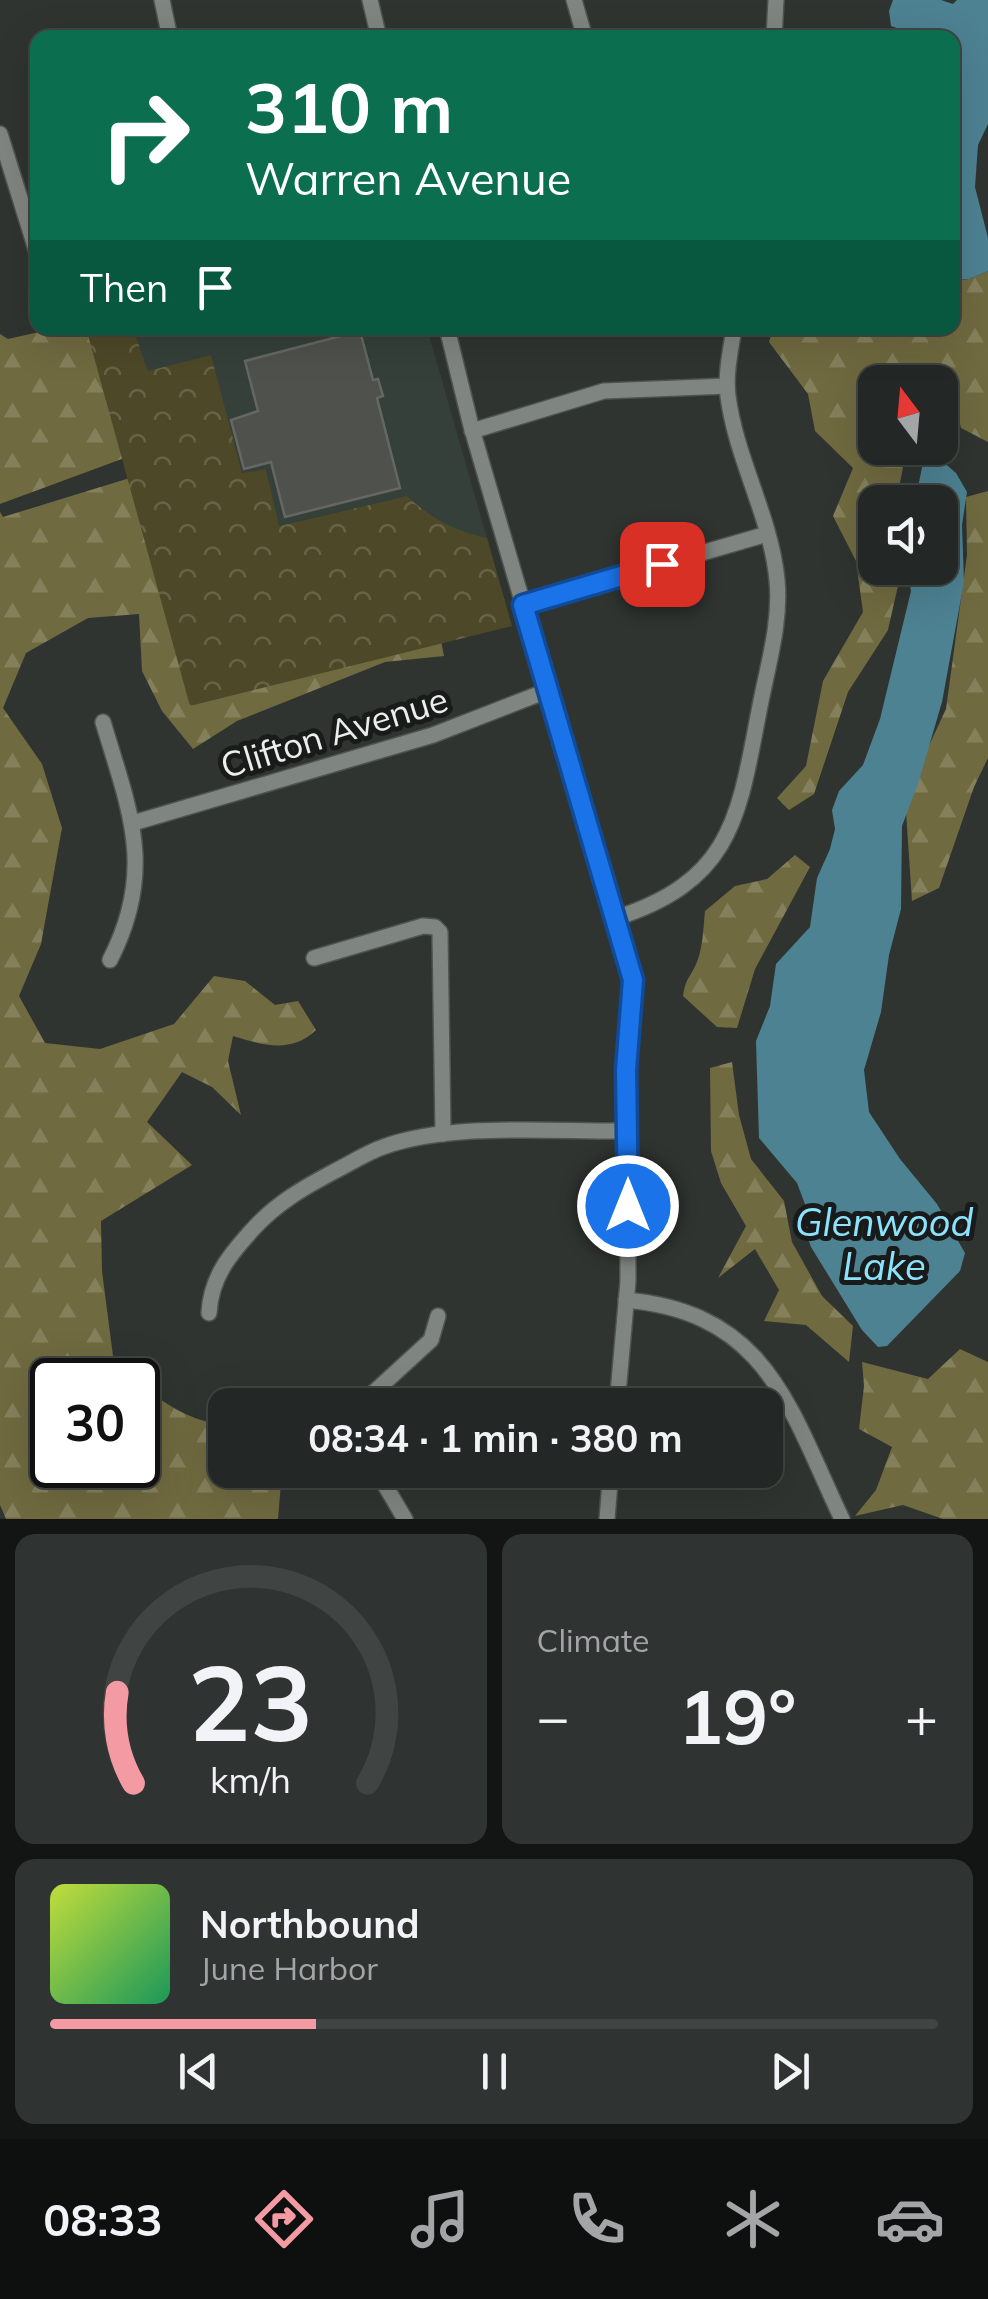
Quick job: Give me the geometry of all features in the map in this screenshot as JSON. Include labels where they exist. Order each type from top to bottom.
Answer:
[{"type":"street","points":[[162,0],[168,30]]},
{"type":"street","points":[[370,0],[377,30]]},
{"type":"street","points":[[574,0],[583,30]]},
{"type":"street","points":[[774,30],[776,0]]},
{"type":"street","points":[[0,134],[30,230]]},
{"type":"street","points":[[449,335],[472,431],[633,980],[626,1070],[626,1300],[618,1388]]},
{"type":"street","points":[[616,918],[659,902],[688,883],[713,858],[735,820],[743,792],[778,604],[767,534],[731,413],[727,386],[733,335]]},
{"type":"street","points":[[472,431],[604,391],[727,386]]},
{"type":"street","points":[[523,605],[767,534]]},
{"type":"street","name":"Clifton Avenue","points":[[133,823],[434,736],[549,690]]},
{"type":"street","points":[[103,722],[133,823],[137,859],[132,904],[110,960]]},
{"type":"street","points":[[314,958],[422,926],[429,925],[440,932],[444,1134]]},
{"type":"street","points":[[209,1313],[210,1291],[218,1273],[259,1222],[288,1198],[384,1147],[444,1134],[627,1132]]},
{"type":"street","points":[[626,1300],[693,1313],[714,1322],[751,1351],[780,1390],[842,1519]]},
{"type":"street","points":[[379,1388],[431,1340],[438,1316]]},
{"type":"street","points":[[387,1488],[405,1519]]},
{"type":"street","points":[[607,1519],[610,1488]]},
{"type":"shaded area","points":[[135,335],[429,335],[487,538],[459,532],[429,516],[407,496],[278,526],[266,469],[242,474],[211,356],[148,371]]},
{"type":"green space","points":[[988,271],[988,442],[961,428],[958,365],[858,365],[858,465],[904,465],[899,485],[858,485],[858,576],[856,561],[833,516],[853,468],[815,431],[808,394],[769,342],[771,335],[960,335],[960,280]]},
{"type":"green space","points":[[0,334],[8,339],[30,334],[94,335],[138,453],[0,504]]},
{"type":"green space","points":[[88,335],[135,335],[148,371],[211,355],[242,473],[266,469],[279,526],[407,496],[444,523],[487,538],[512,626],[190,706]]},
{"type":"green space","points":[[133,477],[438,625],[444,656],[385,662],[237,721],[193,749],[162,711],[142,671],[139,614],[88,618],[26,653],[3,708],[42,764],[62,828],[41,944],[19,996],[45,1043],[100,1049],[174,1024],[214,976],[245,981],[275,1005],[298,1001],[316,1030],[287,1045],[233,1036],[228,1061],[241,1115],[212,1087],[182,1072],[147,1122],[192,1165],[101,1221],[102,1271],[113,1358],[30,1358],[30,1488],[160,1488],[160,1399],[208,1421],[208,1488],[281,1488],[278,1519],[6,1519],[0,1505],[0,512],[3,517]]},
{"type":"green space","points":[[988,491],[988,758],[939,888],[912,901],[905,797],[946,709],[967,555],[966,497]]},
{"type":"green space","points":[[859,585],[898,585],[888,630],[848,692],[814,794],[789,810],[777,798],[806,766],[823,681],[863,612]]},
{"type":"green space","points":[[795,855],[810,867],[755,969],[737,1028],[717,1027],[683,996],[700,951],[705,911],[735,886],[767,879]]},
{"type":"green space","points":[[732,1062],[739,1115],[751,1159],[784,1201],[792,1242],[822,1296],[853,1326],[849,1362],[806,1325],[764,1321],[779,1290],[755,1249],[718,1278],[746,1226],[721,1183],[711,1151],[710,1068]]},
{"type":"green space","points":[[960,1349],[988,1362],[988,1519],[943,1519],[903,1505],[855,1516],[876,1490],[892,1447],[859,1429],[864,1386],[862,1362],[928,1379]]},
{"type":"water","points":[[893,0],[941,0],[953,4],[957,0],[988,0],[988,124],[978,145],[975,187],[988,238],[988,271],[969,279],[960,280],[960,30],[903,30],[891,26],[889,11]]},
{"type":"water","name":"Glenwood Lake","points":[[923,465],[947,465],[967,492],[962,525],[964,582],[942,702],[902,826],[901,909],[889,955],[881,1012],[864,1070],[869,1112],[900,1159],[937,1204],[965,1253],[960,1271],[887,1346],[878,1347],[862,1330],[811,1247],[806,1233],[808,1212],[797,1183],[759,1138],[756,1041],[770,1006],[776,964],[810,927],[817,878],[835,829],[832,810],[839,791],[863,765],[880,719],[910,585],[958,585],[958,485],[918,485]]},
{"type":"building","points":[[345,335],[361,335],[373,380],[378,379],[383,396],[377,398],[400,488],[285,517],[271,462],[244,469],[231,420],[258,411],[245,361]]},
{"type":"route","points":[[628,1206],[626,1070],[633,980],[523,605],[662,564]]}]
